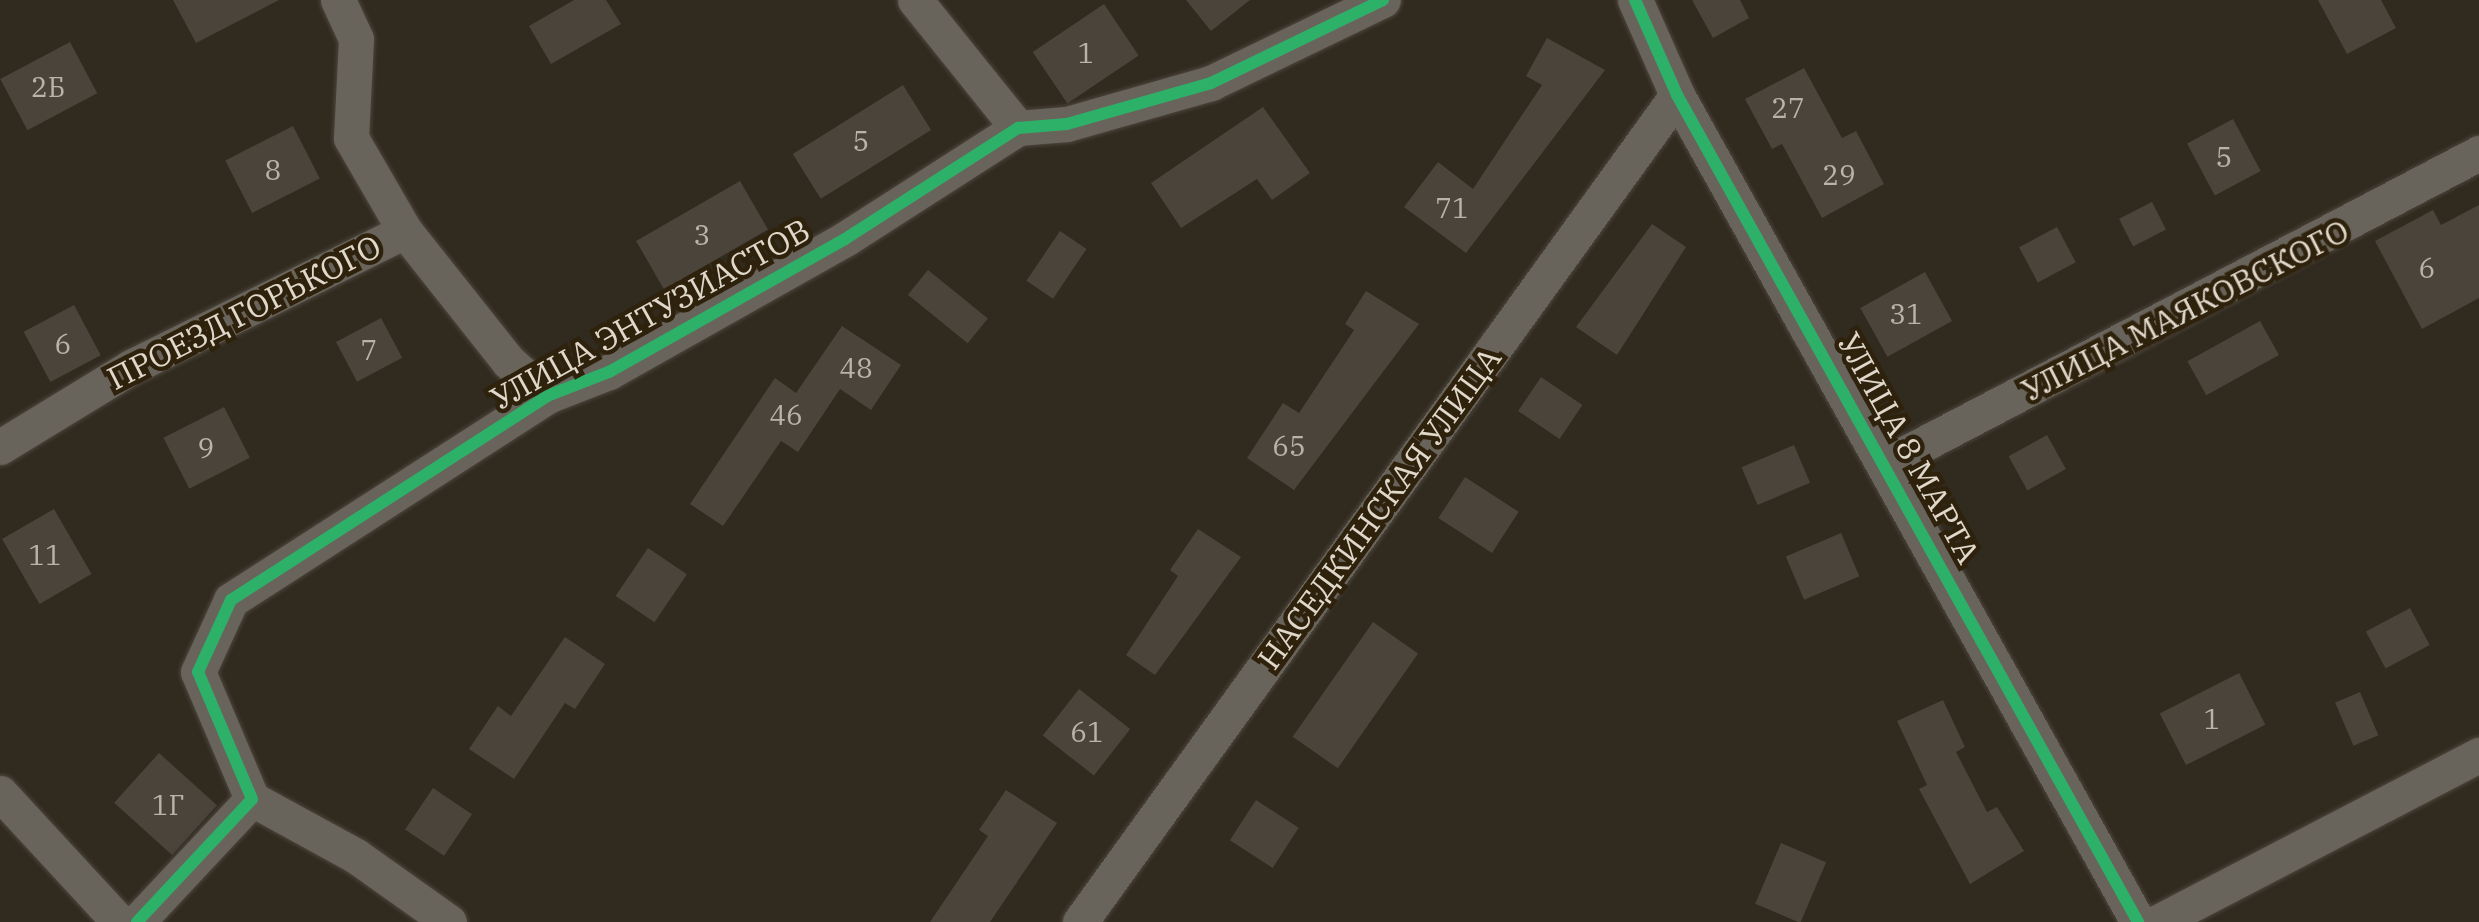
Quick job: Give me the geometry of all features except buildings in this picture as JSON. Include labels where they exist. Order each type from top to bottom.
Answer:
[{"type":"street","points":[[338,0],[356,39],[351,138],[405,231]]},
{"type":"street","points":[[915,0],[1018,128],[1067,124],[1210,83],[1383,0]]},
{"type":"street","name":"УЛИЦА 8 МАРТА","points":[[1635,0],[1677,95],[1888,462],[2138,922]]},
{"type":"street","name":"НАСЕДКИНСКАЯ УЛИЦА","points":[[1080,922],[1677,95]]},
{"type":"street","name":"УЛИЦА ЭНТУЗИАСТОВ","points":[[252,798],[198,672],[230,600],[547,396],[609,372],[845,239],[1018,128]]},
{"type":"street","name":"УЛИЦА МАЯКОВСКОГО","points":[[1888,462],[2479,154]]},
{"type":"street","name":"ПРОЕЗД ГОРЬКОГО","points":[[0,447],[131,366],[405,231],[509,362],[547,396]]},
{"type":"street","points":[[2158,922],[2479,755]]},
{"type":"street","points":[[0,793],[119,922]]},
{"type":"street","points":[[136,922],[252,798],[356,856],[449,922]]},
{"type":"cycle path","points":[[137,922],[252,799],[198,672],[231,600],[547,396],[609,372],[845,239],[1018,128],[1067,124],[1211,83],[1383,0]]},
{"type":"cycle path","points":[[1635,0],[1677,95],[2138,922]]}]
